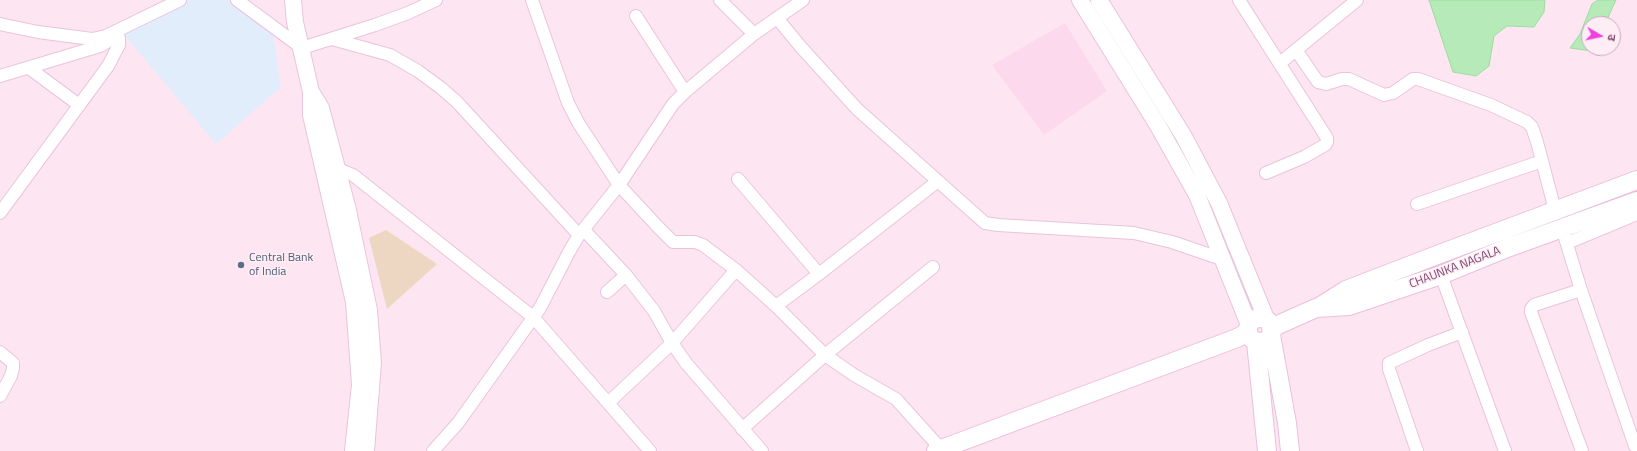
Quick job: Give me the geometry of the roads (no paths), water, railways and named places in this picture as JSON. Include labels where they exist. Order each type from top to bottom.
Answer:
[{"type":"main road","points":[[1316,308],[1346,290],[1637,180]]},
{"type":"main road","name":"CHAUNKA NAGALA","points":[[938,450],[1237,338],[1260,331],[1316,308],[1349,306],[1564,236],[1637,201]]},
{"type":"main road","points":[[1260,331],[1267,451]]},
{"type":"main road","points":[[1260,331],[1287,423],[1290,451]]},
{"type":"street","points":[[0,24],[38,32],[92,39],[114,32],[180,0]]},
{"type":"street","points":[[237,0],[302,48]]},
{"type":"street","points":[[294,0],[295,22],[311,92],[311,115],[358,255],[371,331],[373,363],[366,451]]},
{"type":"street","points":[[295,22],[301,0]]},
{"type":"street","points":[[302,48],[381,23],[436,0]]},
{"type":"street","points":[[532,0],[568,103],[579,124],[619,185],[671,241],[699,243],[736,270],[776,306],[825,355],[854,375],[896,399],[938,450]]},
{"type":"street","points":[[720,0],[754,34]]},
{"type":"street","points":[[433,451],[458,423],[540,308],[569,252],[582,232],[619,185],[673,104],[685,92],[754,34],[803,0]]},
{"type":"street","points":[[1080,0],[1157,124],[1197,196],[1222,259],[1260,331]]},
{"type":"street","points":[[1099,0],[1183,135],[1219,203],[1260,331]]},
{"type":"street","points":[[1238,0],[1280,63],[1327,142],[1325,145],[1304,157],[1266,173]]},
{"type":"street","points":[[1280,63],[1357,0]]},
{"type":"street","points":[[636,16],[685,92]]},
{"type":"street","points":[[777,18],[800,46],[857,109],[981,220],[989,224],[1134,233],[1172,242],[1222,259]]},
{"type":"street","points":[[0,76],[100,46],[107,42],[114,32]]},
{"type":"street","points":[[0,213],[116,52],[120,42],[114,32]]},
{"type":"street","points":[[332,38],[390,55],[418,71],[457,102],[582,232],[626,275],[654,311],[672,343],[686,363],[762,451]]},
{"type":"street","points":[[1296,50],[1318,82],[1322,84],[1342,79],[1349,79],[1384,95],[1389,95],[1413,79],[1418,79],[1491,105],[1530,124],[1555,210]]},
{"type":"street","points":[[29,68],[79,105]]},
{"type":"street","points":[[1417,204],[1542,161]]},
{"type":"street","points":[[331,172],[343,171],[353,175],[533,317],[650,451]]},
{"type":"street","points":[[331,172],[354,302],[360,385],[352,451]]},
{"type":"street","points":[[738,179],[819,274]]},
{"type":"street","points":[[776,306],[938,181]]},
{"type":"street","points":[[1635,446],[1580,290],[1564,236],[1637,214]]},
{"type":"street","points":[[742,429],[825,355],[933,267]]},
{"type":"street","points":[[608,403],[672,343],[736,270]]},
{"type":"street","points":[[607,292],[626,275]]},
{"type":"street","points":[[1442,275],[1505,451]]},
{"type":"street","points":[[1580,290],[1534,305],[1531,312],[1582,451]]},
{"type":"street","points":[[1417,451],[1389,369],[1389,363],[1428,345],[1462,332]]},
{"type":"street","points":[[0,352],[13,363],[11,376],[0,396]]},
{"type":"place","name":"Central Bank of India","points":[[241,265]]}]
